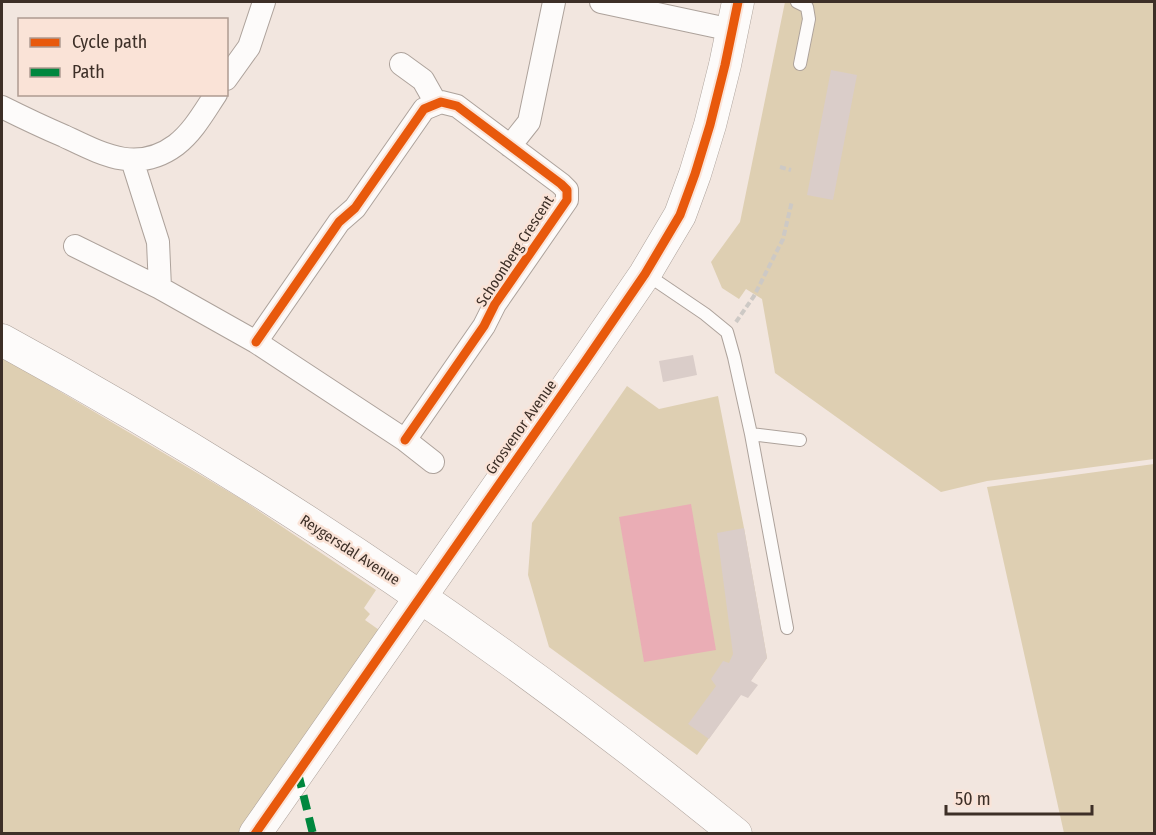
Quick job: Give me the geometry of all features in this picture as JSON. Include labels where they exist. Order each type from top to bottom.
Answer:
[{"type":"street","points":[[229,70],[249,47],[264,2]]},
{"type":"street","points":[[510,146],[529,122],[554,2]]},
{"type":"street","points":[[601,2],[735,16]]},
{"type":"street","name":"Grosvenor Avenue","points":[[255,834],[645,274],[680,214],[695,174],[710,125],[735,16]]},
{"type":"street","points":[[256,342],[339,222],[355,208],[420,114],[436,103],[423,80],[401,64]]},
{"type":"street","points":[[2,107],[107,156],[132,160],[154,156],[175,146],[193,127],[215,96]]},
{"type":"street","name":"Schoonberg Crescent","points":[[405,440],[567,200],[564,187],[457,106],[447,102],[436,103]]},
{"type":"street","points":[[132,160],[158,242],[160,288]]},
{"type":"street","points":[[75,246],[160,288],[256,342],[405,440],[433,462]]},
{"type":"street","name":"Reygersdal Avenue","points":[[2,340],[133,413],[223,467],[422,597],[667,777],[736,834]]},
{"type":"lane","points":[[797,2],[807,7],[809,19],[800,64]]},
{"type":"lane","points":[[645,274],[705,314],[727,332],[751,434],[787,628]]},
{"type":"lane","points":[[751,434],[800,440]]},
{"type":"path","points":[[780,167],[791,170]]},
{"type":"path","points":[[727,332],[754,296],[766,274],[783,239],[792,201]]},
{"type":"shaded area","points":[[785,2],[1154,2],[1154,459],[987,481],[941,492],[775,373],[762,299],[746,289],[739,299],[722,288],[711,262],[740,222]]},
{"type":"shaded area","points":[[2,357],[241,499],[376,590],[364,608],[370,614],[365,620],[382,632],[241,833],[2,833]]},
{"type":"shaded area","points":[[627,386],[659,409],[718,396],[744,528],[767,658],[697,755],[549,647],[528,575],[532,523]]},
{"type":"shaded area","points":[[1154,464],[1154,833],[1064,833],[987,487]]},
{"type":"shaded area","points":[[691,504],[716,650],[644,662],[619,517]]},
{"type":"building","points":[[831,70],[857,75],[833,200],[807,195]]},
{"type":"building","points":[[693,355],[697,375],[663,382],[659,361]]},
{"type":"building","points":[[744,528],[767,658],[751,681],[758,685],[748,698],[741,695],[709,739],[688,724],[716,686],[711,679],[723,661],[729,663],[733,654],[717,533]]},
{"type":"marked path","points":[[298,773],[313,834]]},
{"type":"cycle path","points":[[255,834],[584,363],[645,274],[680,215],[710,125],[738,2]]},
{"type":"cycle path","points":[[256,342],[339,222],[355,208],[424,109],[441,102],[457,106],[561,184],[567,190],[567,200],[405,440]]}]
